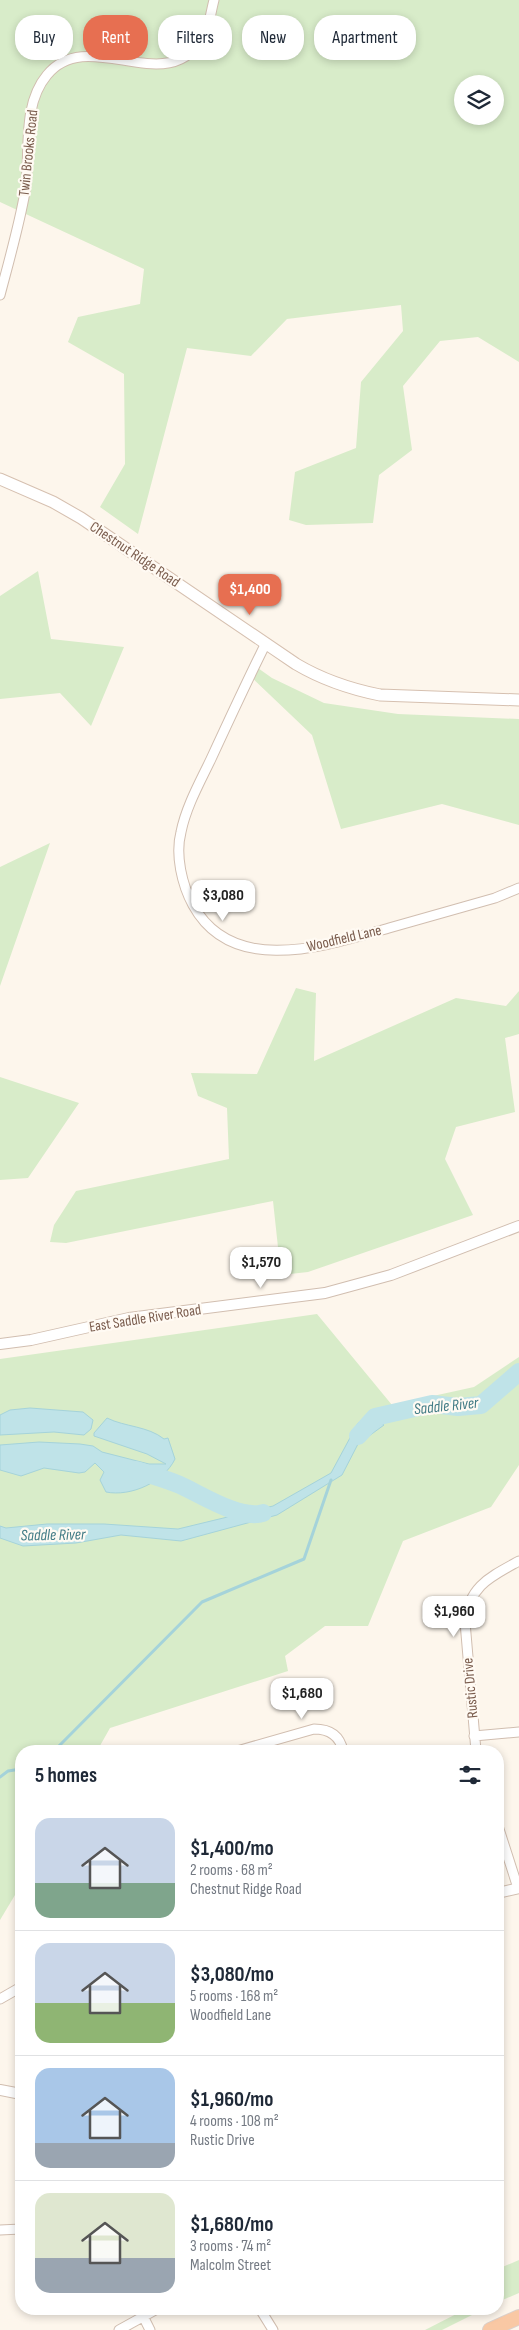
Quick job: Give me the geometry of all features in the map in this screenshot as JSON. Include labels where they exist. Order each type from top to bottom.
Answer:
[{"type":"highway","points":[[490,2330],[519,2316]]},
{"type":"main road","name":"Chestnut Ridge Road","points":[[0,478],[53,502],[81,518],[296,664],[316,675],[358,691],[402,697],[519,700]]},
{"type":"street","name":"Twin Brooks Road","points":[[0,295],[25,190],[32,106],[45,76],[62,61],[84,55],[150,65],[174,61],[184,56],[201,40],[206,31],[214,0]]},
{"type":"street","name":"Woodfield Lane","points":[[266,643],[204,774],[180,834],[180,853],[185,888],[198,914],[207,924],[234,943],[262,950],[319,946],[495,898],[519,888]]},
{"type":"street","name":"East Saddle River Road","points":[[0,1344],[31,1340],[129,1318],[325,1293],[403,1271],[519,1226]]},
{"type":"street","name":"Rustic Drive","points":[[475,1745],[465,1622],[466,1611],[476,1590],[485,1581],[519,1561]]},
{"type":"street","points":[[258,1745],[314,1729],[322,1729],[336,1736],[340,1745]]},
{"type":"street","points":[[474,1736],[519,1732]]},
{"type":"street","points":[[504,1845],[518,1888],[504,1892]]},
{"type":"street","points":[[0,1999],[15,1990]]},
{"type":"street","points":[[0,2090],[15,2093]]},
{"type":"street","points":[[0,2230],[15,2229]]},
{"type":"street","points":[[264,2315],[274,2330]]},
{"type":"street","points":[[119,2330],[143,2316],[150,2330]]},
{"type":"green space","points":[[0,0],[519,0],[519,362],[478,337],[440,341],[403,386],[412,450],[379,475],[373,523],[306,525],[289,520],[295,472],[356,448],[361,382],[403,331],[401,305],[287,319],[251,356],[187,348],[138,534],[100,507],[125,464],[124,374],[68,342],[78,317],[140,304],[144,269],[0,202]]},
{"type":"green space","points":[[38,571],[51,639],[124,647],[91,726],[60,693],[0,699],[0,596]]},
{"type":"green space","points":[[251,663],[272,678],[324,703],[398,714],[519,719],[519,825],[442,804],[341,829],[312,735],[246,672]]},
{"type":"green space","points":[[50,843],[0,986],[0,867]]},
{"type":"green space","points":[[296,988],[316,993],[314,1061],[456,998],[506,1006],[519,991],[519,1034],[505,1038],[515,1112],[456,1127],[445,1159],[473,1215],[308,1272],[281,1275],[273,1201],[66,1243],[50,1242],[54,1225],[76,1191],[229,1159],[227,1108],[198,1096],[191,1073],[257,1074]]},
{"type":"green space","points":[[0,1077],[79,1103],[28,1178],[0,1180]]},
{"type":"green space","points":[[317,1314],[392,1405],[474,1387],[519,1357],[519,1465],[491,1507],[403,1541],[368,1626],[325,1626],[285,1656],[288,1671],[110,1728],[100,1745],[15,1745],[15,1895],[0,1920],[0,1359]]},
{"type":"green space","points":[[519,2260],[519,2293],[504,2299],[504,2266]]},
{"type":"green space","points":[[454,2315],[472,2315],[442,2330],[425,2330]]},
{"type":"water","points":[[30,1408],[83,1412],[93,1420],[91,1429],[84,1435],[54,1432],[0,1435],[0,1415],[10,1410]]},
{"type":"water","points":[[372,1416],[384,1425],[358,1444],[342,1475],[277,1515],[181,1541],[121,1535],[76,1543],[23,1546],[0,1538],[0,1526],[6,1528],[47,1524],[104,1524],[178,1529],[273,1506],[331,1473],[358,1423]]},
{"type":"water","points":[[107,1418],[151,1431],[164,1439],[168,1438],[175,1459],[163,1475],[136,1490],[116,1493],[106,1492],[100,1480],[104,1472],[95,1463],[85,1472],[79,1473],[44,1468],[21,1476],[0,1470],[0,1445],[39,1442],[93,1446],[102,1452],[149,1464],[166,1464],[147,1454],[94,1436],[94,1433]]},
{"type":"waterway","name":"Saddle River","points":[[358,1436],[375,1417],[432,1404],[458,1407],[481,1405],[519,1372]]},
{"type":"waterway","name":"Saddle River","points":[[136,1470],[180,1485],[232,1510],[243,1513],[263,1513]]},
{"type":"waterway","points":[[60,1745],[202,1602],[304,1559],[331,1480]]},
{"type":"waterway","points":[[0,1777],[8,1771],[15,1770]]}]
